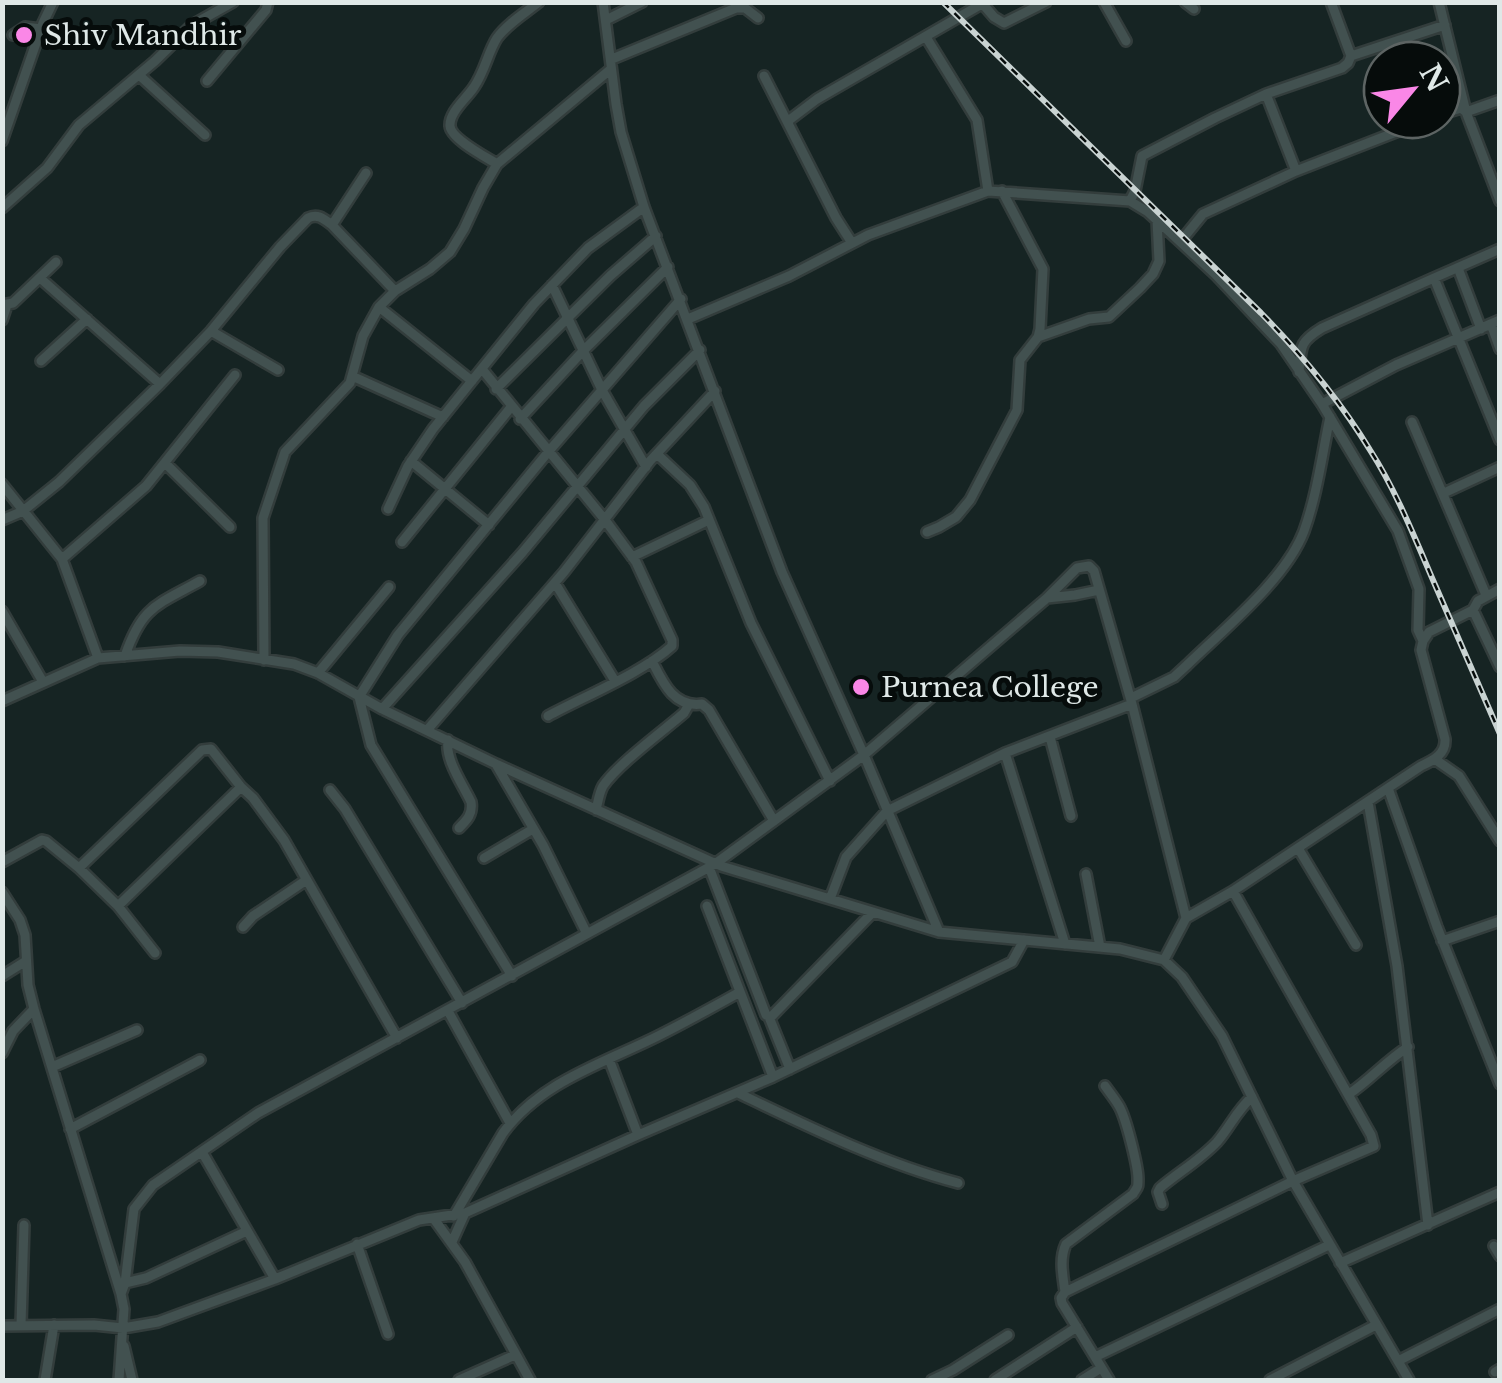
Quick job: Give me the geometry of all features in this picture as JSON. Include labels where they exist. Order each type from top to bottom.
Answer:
[{"type":"street","points":[[2,141],[53,2]]},
{"type":"street","points":[[2,208],[47,168],[79,125],[192,25],[233,2]]},
{"type":"street","points":[[207,81],[266,10],[268,2]]},
{"type":"street","points":[[497,164],[453,135],[452,116],[475,86],[495,40],[539,2]]},
{"type":"street","points":[[603,2],[622,132],[644,206],[782,572],[939,932]]},
{"type":"street","points":[[606,20],[642,2]]},
{"type":"street","points":[[788,121],[817,99],[978,4],[1004,22],[1046,2]]},
{"type":"street","points":[[1104,2],[1126,40]]},
{"type":"street","points":[[1184,2],[1194,10]]},
{"type":"street","points":[[1130,201],[1142,156],[1266,94],[1348,63],[1351,56],[1331,2]]},
{"type":"street","points":[[1439,2],[1466,112],[1500,201]]},
{"type":"street","points":[[264,660],[263,518],[286,452],[341,394],[352,376],[363,336],[379,307],[450,252],[497,164],[612,64],[736,8],[745,8],[758,18]]},
{"type":"street","points":[[1400,40],[1445,26]]},
{"type":"street","points":[[13,35],[25,27],[41,29]]},
{"type":"street","points":[[926,38],[976,120],[988,190]]},
{"type":"street","points":[[1351,56],[1362,52]]},
{"type":"street","points":[[139,75],[205,136]]},
{"type":"street","points":[[764,76],[852,243]]},
{"type":"street","points":[[1266,94],[1296,172]]},
{"type":"street","points":[[1466,112],[1500,100]]},
{"type":"street","points":[[1462,109],[1466,112]]},
{"type":"street","points":[[1181,241],[1203,214],[1373,140]]},
{"type":"street","points":[[332,225],[366,172]]},
{"type":"street","points":[[688,319],[789,276],[868,234],[988,190],[1130,201],[1181,241],[1281,344],[1322,404],[1406,549],[1419,588],[1418,630],[1445,747],[1436,760],[1186,918],[1164,960]]},
{"type":"street","points":[[926,532],[956,516],[970,500],[1017,410],[1020,360],[1038,337],[1042,269],[1002,191]]},
{"type":"street","points":[[388,509],[411,461],[443,417],[552,285],[588,248],[644,206]]},
{"type":"street","points":[[2,520],[23,512],[59,482],[160,384],[212,331],[308,218],[320,216],[332,225],[395,291]]},
{"type":"street","points":[[1038,337],[1089,319],[1109,318],[1140,288],[1159,261],[1157,220]]},
{"type":"street","points":[[496,389],[656,236]]},
{"type":"street","points":[[1299,372],[1302,343],[1322,328],[1500,249]]},
{"type":"street","points":[[2,320],[4,305],[13,303],[56,262]]},
{"type":"street","points":[[520,419],[668,267]]},
{"type":"street","points":[[1458,268],[1500,349]]},
{"type":"street","points":[[40,278],[160,384]]},
{"type":"street","points":[[1434,278],[1500,440]]},
{"type":"street","points":[[552,285],[602,390],[646,467]]},
{"type":"street","points":[[512,976],[371,746],[359,696],[398,635],[680,299]]},
{"type":"street","points":[[379,307],[472,380]]},
{"type":"street","points":[[41,361],[87,319]]},
{"type":"street","points":[[1322,404],[1396,365],[1490,324]]},
{"type":"street","points":[[212,331],[278,370]]},
{"type":"street","points":[[382,708],[522,553],[644,406],[700,350]]},
{"type":"street","points":[[482,369],[632,557],[672,640],[672,646],[652,661],[548,716]]},
{"type":"street","points":[[62,560],[146,486],[236,376]]},
{"type":"street","points":[[352,376],[443,417]]},
{"type":"street","points":[[428,729],[715,390]]},
{"type":"street","points":[[402,542],[511,408]]},
{"type":"street","points":[[830,899],[846,857],[887,811],[1005,753],[1132,701],[1188,665],[1272,581],[1292,555],[1304,532],[1330,418]]},
{"type":"street","points":[[1412,422],[1486,595]]},
{"type":"street","points":[[657,454],[690,484],[751,623],[830,780]]},
{"type":"street","points":[[411,461],[488,525]]},
{"type":"street","points":[[165,462],[230,527]]},
{"type":"street","points":[[1444,493],[1500,467]]},
{"type":"street","points":[[2,484],[62,560],[98,658]]},
{"type":"street","points":[[632,557],[709,520]]},
{"type":"street","points":[[119,1380],[123,1288],[134,1209],[153,1185],[258,1113],[712,865],[864,755],[1047,598],[1076,568],[1088,566],[1094,572],[1132,701],[1186,918]]},
{"type":"street","points":[[125,656],[134,628],[146,613],[200,581]]},
{"type":"street","points":[[555,583],[615,681]]},
{"type":"street","points":[[318,673],[388,587]]},
{"type":"street","points":[[1423,640],[1500,589]]},
{"type":"street","points":[[1047,598],[1099,590]]},
{"type":"street","points":[[1473,610],[1500,667]]},
{"type":"street","points":[[2,612],[43,682]]},
{"type":"street","points":[[2,701],[98,658],[218,652],[294,664],[712,865],[939,932],[1120,949],[1164,960],[1182,977],[1222,1036],[1293,1181],[1410,1380]]},
{"type":"street","points":[[652,661],[667,690],[688,706],[702,704],[709,710],[774,821]]},
{"type":"street","points":[[596,810],[606,783],[684,714],[688,706]]},
{"type":"street","points":[[1050,737],[1070,816]]},
{"type":"street","points":[[448,740],[449,758],[472,809],[459,828]]},
{"type":"street","points":[[79,868],[202,750],[211,749],[284,840],[397,1038]]},
{"type":"street","points":[[1005,753],[1066,944]]},
{"type":"street","points":[[1436,760],[1459,776],[1500,840]]},
{"type":"street","points":[[496,764],[544,845],[587,934]]},
{"type":"street","points":[[118,906],[241,788]]},
{"type":"street","points":[[1388,788],[1442,941],[1500,1084]]},
{"type":"street","points":[[330,790],[346,809],[462,1003]]},
{"type":"street","points":[[1368,802],[1397,966],[1428,1225]]},
{"type":"street","points":[[484,858],[533,829]]},
{"type":"street","points":[[2,862],[46,841],[118,906],[155,953]]},
{"type":"street","points":[[1298,848],[1356,945]]},
{"type":"street","points":[[712,865],[766,1015],[790,1069]]},
{"type":"street","points":[[1086,874],[1100,947]]},
{"type":"street","points":[[243,926],[306,881]]},
{"type":"street","points":[[1108,1380],[1062,1303],[1060,1298],[1065,1292],[1374,1146],[1372,1136],[1233,891]]},
{"type":"street","points":[[2,892],[25,936],[34,1009],[123,1288]]},
{"type":"street","points":[[708,906],[774,1077]]},
{"type":"street","points":[[769,1017],[873,912]]},
{"type":"street","points":[[1442,941],[1500,921]]},
{"type":"street","points":[[2,1326],[54,1325],[123,1333],[275,1279],[419,1220],[460,1215],[774,1077],[1012,962],[1024,940]]},
{"type":"street","points":[[2,976],[26,961]]},
{"type":"street","points":[[452,1242],[460,1215],[493,1147],[510,1123],[557,1084],[740,992]]},
{"type":"street","points":[[2,1053],[14,1030],[34,1009]]},
{"type":"street","points":[[448,1011],[510,1123]]},
{"type":"street","points":[[52,1067],[137,1030]]},
{"type":"street","points":[[1348,1094],[1408,1047]]},
{"type":"street","points":[[608,1059],[638,1135]]},
{"type":"street","points":[[70,1129],[200,1060]]},
{"type":"street","points":[[1065,1292],[1062,1251],[1066,1244],[1133,1194],[1138,1186],[1128,1126],[1105,1086]]},
{"type":"street","points":[[738,1093],[802,1124],[922,1173],[958,1183]]},
{"type":"street","points":[[1162,1204],[1160,1188],[1220,1139],[1252,1097]]},
{"type":"street","points":[[202,1152],[275,1279]]},
{"type":"street","points":[[1340,1263],[1500,1192]]},
{"type":"street","points":[[434,1219],[452,1242],[530,1380]]},
{"type":"street","points":[[21,1325],[24,1225]]},
{"type":"street","points":[[123,1288],[247,1231]]},
{"type":"street","points":[[357,1244],[388,1334]]},
{"type":"street","points":[[1095,1357],[1329,1244]]},
{"type":"street","points":[[1494,1246],[1500,1256]]},
{"type":"street","points":[[1398,1360],[1500,1309]]},
{"type":"street","points":[[1270,1380],[1376,1324]]},
{"type":"street","points":[[45,1380],[54,1325]]},
{"type":"street","points":[[996,1380],[1077,1328]]},
{"type":"street","points":[[123,1333],[132,1380]]},
{"type":"street","points":[[932,1380],[956,1375],[1008,1334]]},
{"type":"street","points":[[459,1380],[515,1355]]},
{"type":"street","points":[[1082,1380],[1102,1368]]},
{"type":"railway","points":[[943,2],[1261,313],[1333,395],[1380,466],[1397,500],[1500,734]]},
{"type":"place","name":"Shiv Mandhir","points":[[24,35]]},
{"type":"place","name":"Purnea College","points":[[861,687]]}]
